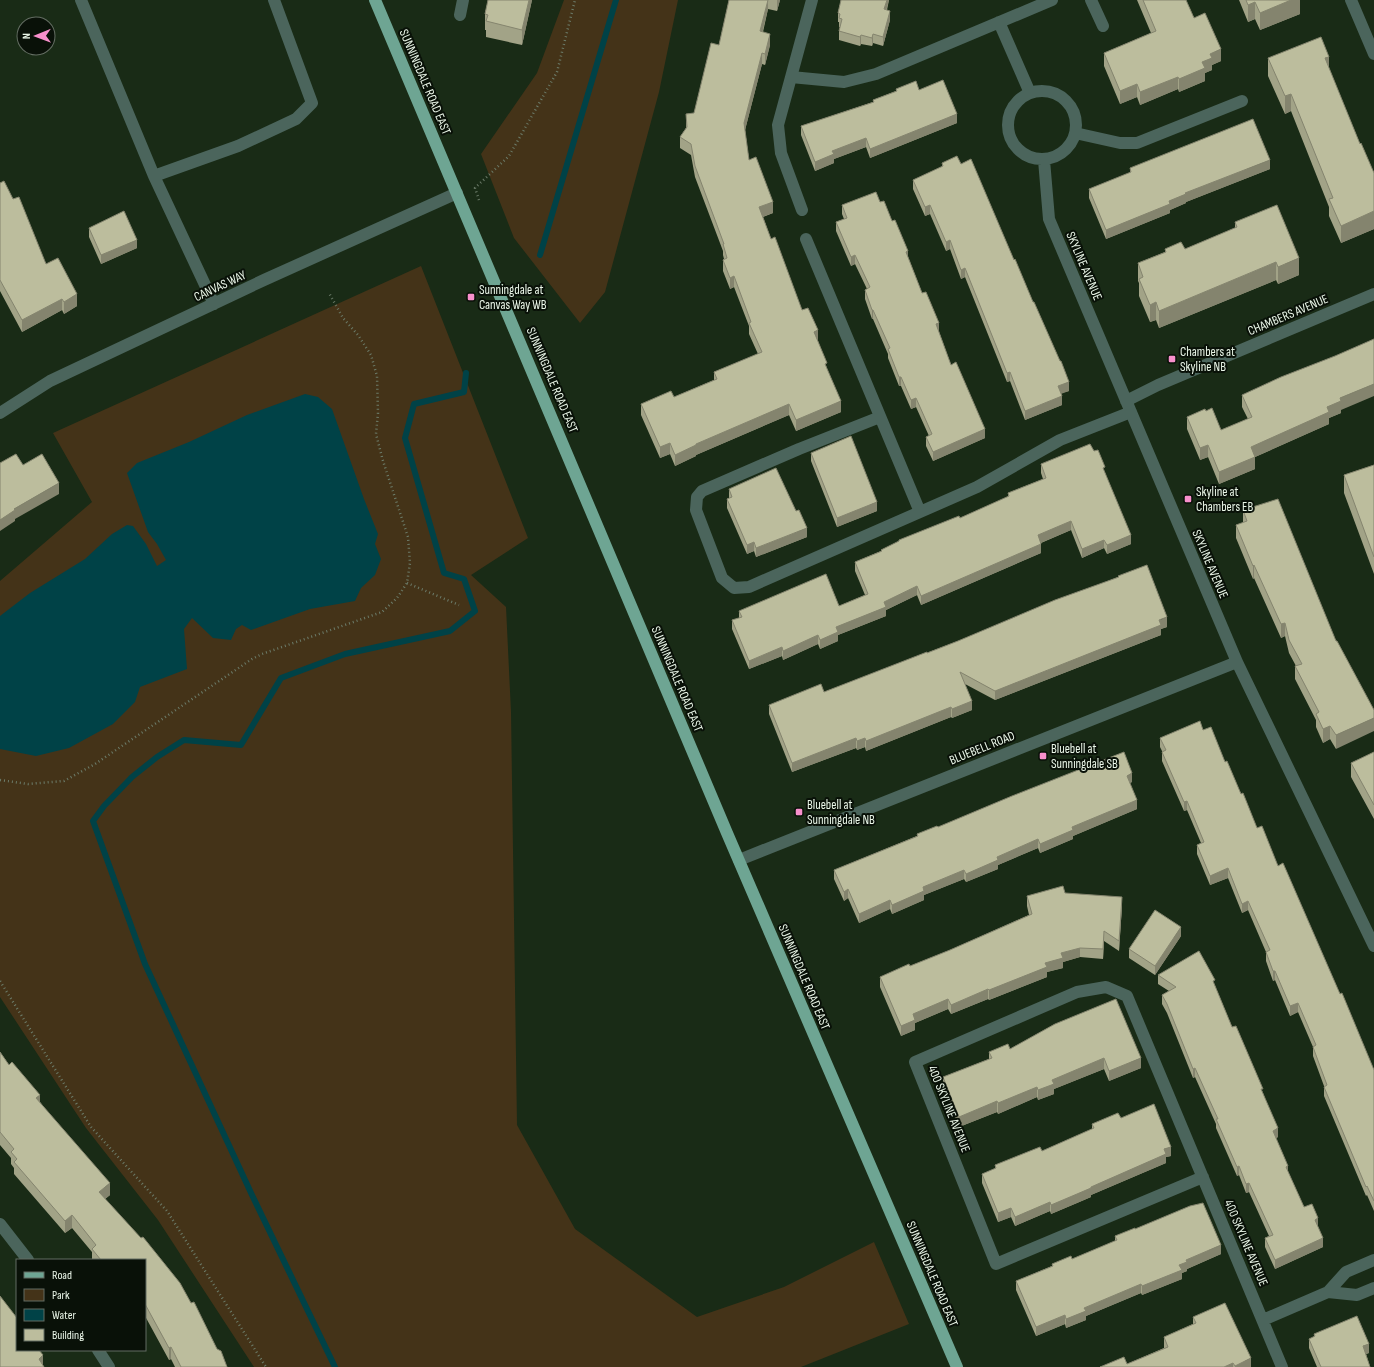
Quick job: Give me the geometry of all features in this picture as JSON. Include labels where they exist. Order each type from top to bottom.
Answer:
[{"type":"main road","name":"SUNNINGDALE ROAD EAST","points":[[375,0],[739,860],[957,1367]]},
{"type":"street","points":[[82,0],[154,176],[214,304]]},
{"type":"street","points":[[154,176],[238,146],[296,119],[312,103],[274,0]]},
{"type":"street","points":[[460,14],[463,0]]},
{"type":"street","points":[[802,210],[781,153],[778,125],[812,0]]},
{"type":"street","points":[[791,77],[844,82],[876,74],[1052,0]]},
{"type":"street","points":[[1091,0],[1103,26]]},
{"type":"street","points":[[1351,0],[1374,54]]},
{"type":"street","points":[[999,22],[1030,93]]},
{"type":"street","points":[[1043,91],[1056,94],[1067,102],[1074,113],[1076,126],[1075,133],[1073,139],[1061,154],[1044,160],[1027,157],[1014,147],[1008,132],[1008,116],[1016,102],[1030,93],[1043,91]]},
{"type":"street","points":[[1075,133],[1120,143],[1137,143],[1242,100]]},
{"type":"street","name":"SKYLINE AVENUE","points":[[1044,160],[1049,219],[1236,662],[1374,946]]},
{"type":"street","name":"CANVAS WAY","points":[[1,411],[50,381],[457,193]]},
{"type":"street","points":[[806,239],[920,512]]},
{"type":"street","name":"CHAMBERS AVENUE","points":[[880,417],[799,449],[702,491],[697,497],[696,510],[722,578],[734,588],[749,587],[977,487],[1060,440],[1128,406],[1158,385],[1374,294]]},
{"type":"street","name":"BLUEBELL ROAD","points":[[739,860],[1236,662]]},
{"type":"street","name":"400 SKYLINE AVENUE","points":[[1203,1177],[996,1264],[915,1062],[1077,992],[1106,987],[1127,996],[1203,1177],[1263,1320],[1282,1367]]},
{"type":"street","points":[[0,1224],[27,1259]]},
{"type":"street","points":[[1263,1320],[1328,1292],[1346,1272],[1374,1260]]},
{"type":"street","points":[[1328,1292],[1357,1295],[1374,1288]]},
{"type":"street","points":[[99,1351],[109,1367]]},
{"type":"path","points":[[480,202],[476,188],[509,156],[557,72],[575,0]]},
{"type":"path","points":[[0,780],[28,784],[64,780],[95,764],[257,656],[382,612],[397,598],[407,583],[410,563],[408,537],[383,461],[376,434],[378,413],[377,376],[371,355],[358,335],[343,318],[329,293]]},
{"type":"path","points":[[407,583],[459,605]]},
{"type":"path","points":[[0,981],[91,1127],[167,1211],[266,1367]]},
{"type":"green space","points":[[564,0],[678,0],[659,92],[605,292],[580,323],[514,238],[481,154],[537,73]]},
{"type":"green space","points":[[421,266],[528,538],[471,575],[506,607],[511,712],[517,1125],[575,1229],[697,1317],[784,1287],[874,1242],[909,1324],[801,1367],[254,1367],[158,1220],[86,1128],[0,997],[0,581],[92,502],[53,433]]},
{"type":"water","points":[[305,394],[318,397],[332,409],[378,534],[375,544],[381,559],[375,575],[361,588],[355,601],[310,609],[251,630],[242,625],[236,629],[231,640],[213,638],[192,618],[184,629],[187,669],[140,687],[135,702],[113,724],[69,748],[36,756],[0,749],[0,616],[30,593],[85,559],[112,534],[127,525],[133,526],[146,544],[157,566],[166,560],[148,532],[127,473],[137,463],[189,442],[247,415]]},
{"type":"building","points":[[488,0],[529,0],[522,30],[486,21],[488,15],[485,14]]},
{"type":"building","points":[[729,0],[768,0],[760,31],[770,34],[765,54],[762,53],[744,123],[749,160],[756,157],[773,202],[759,207],[771,239],[775,237],[802,310],[808,308],[818,330],[814,332],[827,363],[825,364],[841,401],[796,420],[789,404],[696,444],[675,455],[670,443],[660,447],[641,404],[671,391],[674,397],[717,379],[714,372],[762,352],[749,323],[751,322],[734,276],[730,278],[723,260],[727,258],[724,244],[695,166],[691,144],[680,137],[687,127],[686,114],[694,113],[711,43],[719,45]]},
{"type":"building","points":[[841,0],[887,0],[884,9],[890,11],[883,37],[873,34],[872,38],[861,35],[860,37],[839,31],[842,19],[839,18],[840,14],[838,13]]},
{"type":"building","points":[[1143,0],[1186,0],[1194,18],[1205,13],[1221,49],[1210,54],[1212,58],[1202,62],[1205,68],[1179,79],[1178,77],[1140,92],[1137,84],[1120,91],[1104,53],[1156,31]]},
{"type":"building","points":[[1246,0],[1291,0],[1260,13],[1255,2],[1248,5]]},
{"type":"building","points":[[1321,37],[1329,57],[1325,58],[1360,144],[1361,143],[1374,173],[1374,211],[1341,226],[1329,199],[1333,198],[1291,94],[1285,96],[1268,58]]},
{"type":"building","points":[[943,80],[957,114],[870,149],[866,138],[832,151],[834,154],[815,162],[801,126],[874,102],[873,100],[897,91],[896,89],[916,81],[919,90]]},
{"type":"building","points":[[1253,119],[1270,160],[1185,193],[1186,194],[1169,201],[1170,204],[1106,230],[1089,189],[1131,172],[1130,168]]},
{"type":"building","points":[[957,156],[961,164],[971,159],[1014,260],[1015,259],[1069,382],[1058,386],[1062,396],[1025,411],[1010,372],[1007,373],[965,268],[961,270],[950,240],[946,242],[930,205],[925,207],[913,180],[943,166],[942,163]]},
{"type":"building","points":[[4,181],[13,199],[19,197],[46,264],[58,258],[77,294],[64,302],[62,299],[22,320],[0,280],[0,183]]},
{"type":"building","points":[[876,192],[880,202],[884,201],[892,221],[895,220],[908,251],[906,252],[922,293],[926,292],[939,323],[936,324],[951,365],[956,362],[985,429],[933,452],[926,437],[932,434],[916,398],[911,400],[901,377],[899,377],[888,349],[890,348],[872,310],[865,290],[870,287],[855,255],[851,257],[836,222],[847,218],[842,205]]},
{"type":"building","points":[[1277,205],[1299,258],[1278,267],[1276,262],[1159,311],[1156,302],[1150,305],[1139,279],[1143,277],[1138,263],[1166,252],[1165,249],[1181,242],[1185,249],[1237,227],[1235,222]]},
{"type":"building","points":[[124,211],[137,240],[101,255],[89,228]]},
{"type":"building","points":[[1374,339],[1374,384],[1340,398],[1341,401],[1327,407],[1329,412],[1251,447],[1255,457],[1219,472],[1208,445],[1200,448],[1187,417],[1205,409],[1206,411],[1212,408],[1221,430],[1252,417],[1242,395],[1281,377]]},
{"type":"building","points":[[851,436],[877,502],[837,518],[811,453]]},
{"type":"building","points":[[1090,444],[1094,451],[1098,450],[1105,467],[1103,468],[1131,535],[1107,545],[1104,540],[1082,549],[1071,521],[1038,535],[1041,544],[921,596],[917,586],[884,602],[886,607],[836,627],[838,632],[820,640],[818,635],[783,651],[782,647],[749,661],[732,620],[742,617],[739,611],[826,574],[839,606],[868,594],[855,562],[882,551],[881,550],[899,540],[959,516],[960,518],[1009,496],[1008,493],[1046,478],[1041,464]]},
{"type":"building","points":[[16,454],[23,465],[42,454],[59,483],[14,509],[15,510],[0,520],[0,463]]},
{"type":"building","points":[[1374,465],[1374,557],[1344,475]]},
{"type":"building","points":[[776,468],[796,511],[799,510],[807,528],[756,548],[754,542],[747,545],[727,499],[732,497],[729,489]]},
{"type":"building","points":[[1278,499],[1336,641],[1374,710],[1374,718],[1336,735],[1330,726],[1323,729],[1316,714],[1319,712],[1295,666],[1302,664],[1289,640],[1285,623],[1281,624],[1254,565],[1253,566],[1236,525],[1247,521],[1243,510]]},
{"type":"building","points":[[1147,565],[1167,617],[1159,620],[1161,625],[995,691],[960,672],[972,701],[952,709],[951,707],[866,741],[865,738],[857,741],[856,738],[792,763],[769,705],[821,684],[824,692],[958,641],[1055,600],[1119,577],[1118,576]]},
{"type":"building","points":[[1200,721],[1203,730],[1211,727],[1225,762],[1227,761],[1241,794],[1243,793],[1257,828],[1262,826],[1278,866],[1283,863],[1340,994],[1342,993],[1374,1070],[1374,1201],[1367,1186],[1366,1187],[1324,1087],[1327,1085],[1313,1047],[1316,1045],[1298,1003],[1290,1006],[1275,971],[1273,971],[1266,952],[1270,950],[1248,901],[1242,904],[1228,868],[1210,876],[1197,845],[1204,842],[1187,801],[1184,802],[1162,752],[1166,750],[1160,738]]},
{"type":"building","points":[[1124,752],[1132,773],[1127,776],[1137,800],[1072,827],[1073,830],[1040,844],[1038,839],[997,857],[998,860],[966,874],[964,870],[923,887],[924,891],[892,905],[890,900],[859,914],[848,889],[844,892],[834,870],[918,836],[917,834],[937,826],[938,827]]},
{"type":"building","points":[[1374,752],[1374,805],[1351,763]]},
{"type":"building","points":[[1063,886],[1065,893],[1122,897],[1119,941],[1104,931],[1103,949],[1080,948],[1061,953],[1063,958],[1045,963],[1047,967],[989,990],[988,989],[951,1005],[948,999],[913,1014],[915,1020],[901,1026],[880,977],[909,964],[910,966],[950,950],[1032,914],[1027,896]]},
{"type":"building","points":[[1155,910],[1181,927],[1155,966],[1129,949]]},
{"type":"building","points":[[1199,951],[1215,980],[1213,981],[1232,1027],[1236,1026],[1263,1089],[1261,1089],[1278,1128],[1273,1131],[1288,1166],[1286,1167],[1304,1207],[1312,1204],[1318,1218],[1315,1220],[1323,1238],[1275,1260],[1265,1238],[1273,1235],[1249,1183],[1246,1184],[1239,1166],[1237,1167],[1216,1119],[1218,1119],[1195,1068],[1193,1069],[1162,995],[1176,987],[1158,975]]},
{"type":"building","points":[[1116,999],[1141,1058],[1109,1071],[1104,1058],[1052,1080],[1054,1084],[1038,1090],[1037,1087],[998,1103],[997,1101],[959,1117],[943,1077],[992,1058],[989,1052],[1008,1044],[1010,1049],[1055,1024]]},
{"type":"building","points":[[0,1052],[9,1065],[12,1062],[40,1095],[36,1098],[110,1183],[99,1192],[141,1238],[143,1237],[180,1283],[191,1303],[194,1302],[217,1349],[221,1351],[227,1367],[181,1367],[171,1347],[169,1348],[146,1306],[146,1259],[100,1259],[92,1249],[96,1245],[72,1215],[65,1221],[14,1162],[17,1159],[11,1152],[14,1149],[0,1132]]},
{"type":"building","points":[[1154,1104],[1171,1147],[1164,1149],[1166,1154],[1051,1205],[1050,1202],[1015,1217],[1011,1208],[998,1213],[982,1174],[996,1168],[995,1165],[1040,1147],[1042,1151],[1094,1128],[1092,1124],[1118,1113],[1121,1118]]},
{"type":"building","points":[[1203,1203],[1221,1245],[1186,1260],[1187,1262],[1179,1265],[1182,1270],[1142,1286],[1141,1284],[1084,1308],[1086,1311],[1066,1319],[1065,1315],[1036,1327],[1016,1281],[1053,1266],[1052,1264],[1071,1256],[1072,1259],[1117,1240],[1115,1236],[1190,1206]]},
{"type":"building","points":[[0,1296],[16,1317],[16,1351],[40,1351],[43,1355],[39,1359],[44,1367],[0,1367]]},
{"type":"building","points":[[1225,1303],[1251,1358],[1235,1366],[1233,1363],[1224,1367],[1100,1367],[1124,1357],[1127,1364],[1168,1347],[1164,1337],[1196,1323],[1193,1317]]},
{"type":"building","points":[[1357,1316],[1369,1344],[1363,1346],[1370,1367],[1321,1367],[1309,1339],[1315,1336],[1314,1334]]},
{"type":"waterway","points":[[540,255],[616,0]]},
{"type":"waterway","points":[[335,1367],[252,1195],[145,964],[93,821],[104,806],[132,777],[157,757],[184,740],[241,745],[281,678],[345,654],[450,631],[475,611],[464,579],[444,573],[405,438],[414,404],[464,392],[466,373]]},
{"type":"place","name":"Sunningdale at Canvas Way WB","points":[[471,297]]},
{"type":"place","name":"Chambers at Skyline NB","points":[[1172,359]]},
{"type":"place","name":"Skyline at Chambers EB","points":[[1188,499]]},
{"type":"place","name":"Bluebell at Sunningdale SB","points":[[1043,756]]},
{"type":"place","name":"Bluebell at Sunningdale NB","points":[[799,812]]}]
